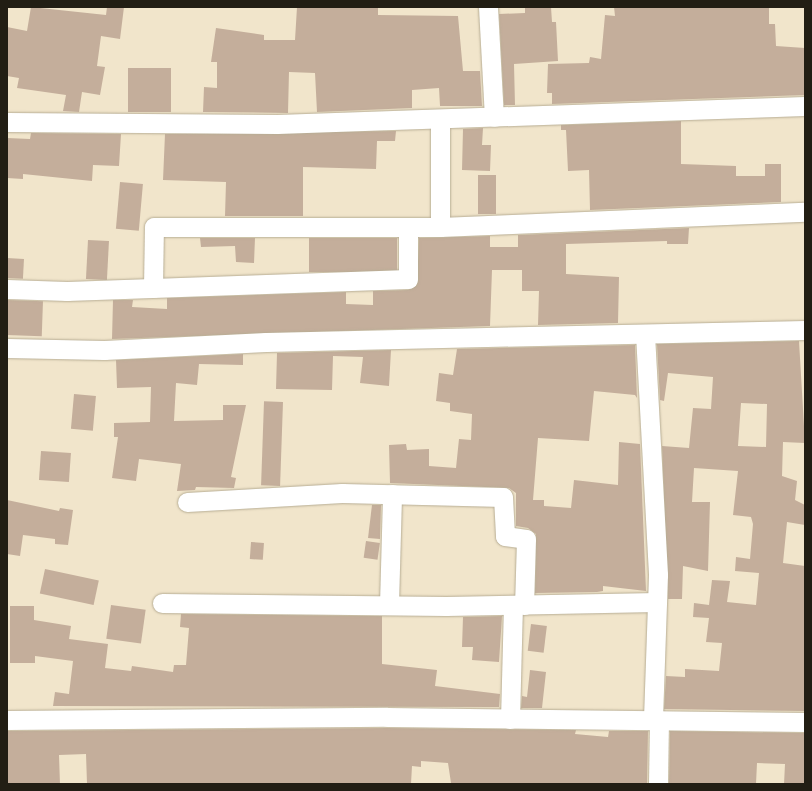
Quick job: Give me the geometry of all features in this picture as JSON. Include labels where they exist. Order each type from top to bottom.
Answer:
[{"type":"street","points":[[488,7],[494,117]]},
{"type":"street","points":[[7,122],[277,124],[805,106]]},
{"type":"street","points":[[440,119],[440,227]]},
{"type":"street","points":[[153,288],[154,227],[440,227],[805,212]]},
{"type":"street","points":[[7,289],[153,288],[408,279],[408,227]]},
{"type":"street","points":[[7,348],[104,350],[266,342],[805,330]]},
{"type":"street","points":[[645,334],[657,602],[656,720],[658,784]]},
{"type":"street","points":[[187,502],[342,493],[503,497],[505,536],[526,539],[510,719]]},
{"type":"street","points":[[389,604],[392,494]]},
{"type":"street","points":[[162,603],[519,605],[657,602]]},
{"type":"street","points":[[7,720],[510,719],[805,722]]},
{"type":"building","points":[[31,7],[106,15],[107,7],[124,7],[120,39],[101,36],[97,66],[105,67],[100,95],[82,92],[79,112],[63,111],[66,95],[17,88],[19,78],[7,76],[7,27],[27,31]]},
{"type":"building","points":[[297,7],[378,7],[378,15],[458,16],[463,71],[480,71],[482,106],[440,106],[439,88],[412,90],[412,108],[317,112],[315,73],[289,72],[288,113],[203,112],[204,87],[217,88],[217,62],[211,62],[216,28],[264,35],[264,40],[295,40]]},
{"type":"building","points":[[525,7],[551,7],[552,22],[556,22],[558,61],[514,64],[515,105],[504,105],[499,14],[525,13]]},
{"type":"building","points":[[614,7],[769,7],[769,24],[775,24],[776,46],[805,48],[805,95],[552,104],[552,93],[547,93],[548,64],[589,63],[590,57],[601,59],[605,15],[615,16]]},
{"type":"building","points":[[128,68],[171,68],[171,112],[128,112]]},
{"type":"building","points":[[681,121],[681,164],[736,166],[736,176],[765,176],[765,164],[781,164],[781,202],[590,210],[589,170],[568,171],[566,130],[561,130],[561,125]]},
{"type":"building","points":[[483,128],[482,145],[491,145],[490,171],[462,170],[463,129]]},
{"type":"building","points":[[396,131],[395,141],[377,141],[376,169],[303,167],[303,216],[225,216],[226,182],[163,180],[165,134]]},
{"type":"building","points":[[31,133],[121,134],[119,166],[93,165],[92,181],[23,174],[23,179],[7,178],[7,138],[30,139]]},
{"type":"building","points":[[478,175],[496,175],[496,214],[478,214]]},
{"type":"building","points":[[120,182],[143,184],[139,231],[116,229]]},
{"type":"building","points":[[689,228],[688,244],[667,244],[667,241],[566,244],[566,274],[619,277],[618,323],[538,325],[539,291],[522,291],[522,270],[492,270],[490,326],[112,339],[113,300],[133,300],[132,307],[167,309],[167,298],[346,292],[346,304],[373,305],[373,291],[408,290],[417,285],[419,238],[490,236],[490,247],[518,247],[518,235]]},
{"type":"building","points":[[200,238],[255,238],[254,263],[236,262],[235,246],[201,247]]},
{"type":"building","points":[[309,238],[397,238],[397,272],[309,272]]},
{"type":"building","points":[[88,240],[109,241],[107,280],[86,279]]},
{"type":"building","points":[[7,258],[24,259],[23,279],[7,278]]},
{"type":"building","points":[[7,300],[43,301],[42,336],[7,335]]},
{"type":"building","points":[[799,341],[805,443],[783,442],[782,476],[797,481],[795,500],[805,505],[805,525],[787,522],[783,563],[805,566],[805,711],[664,709],[666,676],[685,677],[685,669],[719,671],[722,643],[706,642],[709,618],[693,617],[694,603],[709,605],[712,580],[730,581],[727,602],[756,605],[759,573],[735,571],[736,557],[750,559],[753,524],[751,517],[733,515],[738,471],[694,468],[692,502],[710,502],[708,571],[683,566],[682,599],[668,599],[662,446],[689,448],[693,408],[711,409],[713,377],[668,373],[664,401],[660,400],[657,344]],"holes":[[[741,403],[767,404],[766,447],[738,446]]]},
{"type":"building","points":[[635,345],[637,398],[635,395],[594,391],[589,441],[538,438],[533,500],[544,500],[544,506],[571,508],[574,480],[618,485],[619,442],[640,444],[646,591],[603,586],[603,591],[597,592],[535,593],[536,534],[528,528],[516,526],[516,493],[509,488],[390,483],[389,445],[406,444],[407,450],[429,449],[429,466],[456,468],[459,439],[471,440],[472,414],[450,411],[450,403],[436,401],[439,373],[453,375],[457,349]]},
{"type":"building","points":[[391,350],[389,386],[360,383],[363,357],[333,356],[332,390],[276,389],[277,353]]},
{"type":"building","points":[[243,354],[243,365],[199,364],[197,385],[176,383],[174,421],[223,420],[223,405],[246,405],[231,477],[236,478],[234,488],[196,487],[195,490],[177,491],[181,464],[139,459],[136,481],[112,478],[118,437],[114,437],[114,423],[150,422],[151,387],[117,388],[116,360]]},
{"type":"building","points":[[74,394],[96,396],[93,431],[71,429]]},
{"type":"building","points":[[264,401],[283,402],[280,486],[261,485]]},
{"type":"building","points":[[41,451],[71,453],[69,482],[39,480]]},
{"type":"building","points":[[7,500],[59,511],[60,508],[73,510],[68,545],[55,544],[55,539],[23,535],[20,556],[7,554]]},
{"type":"building","points":[[372,505],[381,505],[380,539],[368,538]]},
{"type":"building","points":[[366,541],[380,543],[377,560],[364,558]]},
{"type":"building","points":[[251,542],[264,543],[263,560],[250,559]]},
{"type":"building","points":[[45,569],[99,580],[94,605],[40,593]]},
{"type":"building","points":[[111,605],[146,610],[141,644],[106,639]]},
{"type":"building","points":[[10,606],[34,606],[34,620],[71,626],[69,639],[108,644],[105,668],[131,671],[132,666],[173,672],[174,665],[186,665],[189,628],[180,627],[181,614],[382,616],[382,664],[437,670],[435,686],[500,694],[499,707],[53,706],[55,692],[69,694],[73,661],[35,656],[35,663],[10,663]]},
{"type":"building","points":[[502,616],[499,662],[472,660],[473,647],[462,647],[463,617]]},
{"type":"building","points":[[531,624],[547,626],[544,653],[528,651]]},
{"type":"building","points":[[530,670],[546,672],[542,708],[521,708],[522,696],[527,697]]},
{"type":"building","points":[[387,728],[576,730],[575,734],[608,737],[609,731],[648,731],[647,784],[460,784],[451,783],[448,763],[421,761],[421,767],[412,766],[411,784],[87,784],[86,754],[59,755],[60,784],[7,783],[7,731]]},
{"type":"building","points":[[670,731],[805,733],[805,784],[784,784],[785,764],[757,763],[756,784],[669,784]]}]
